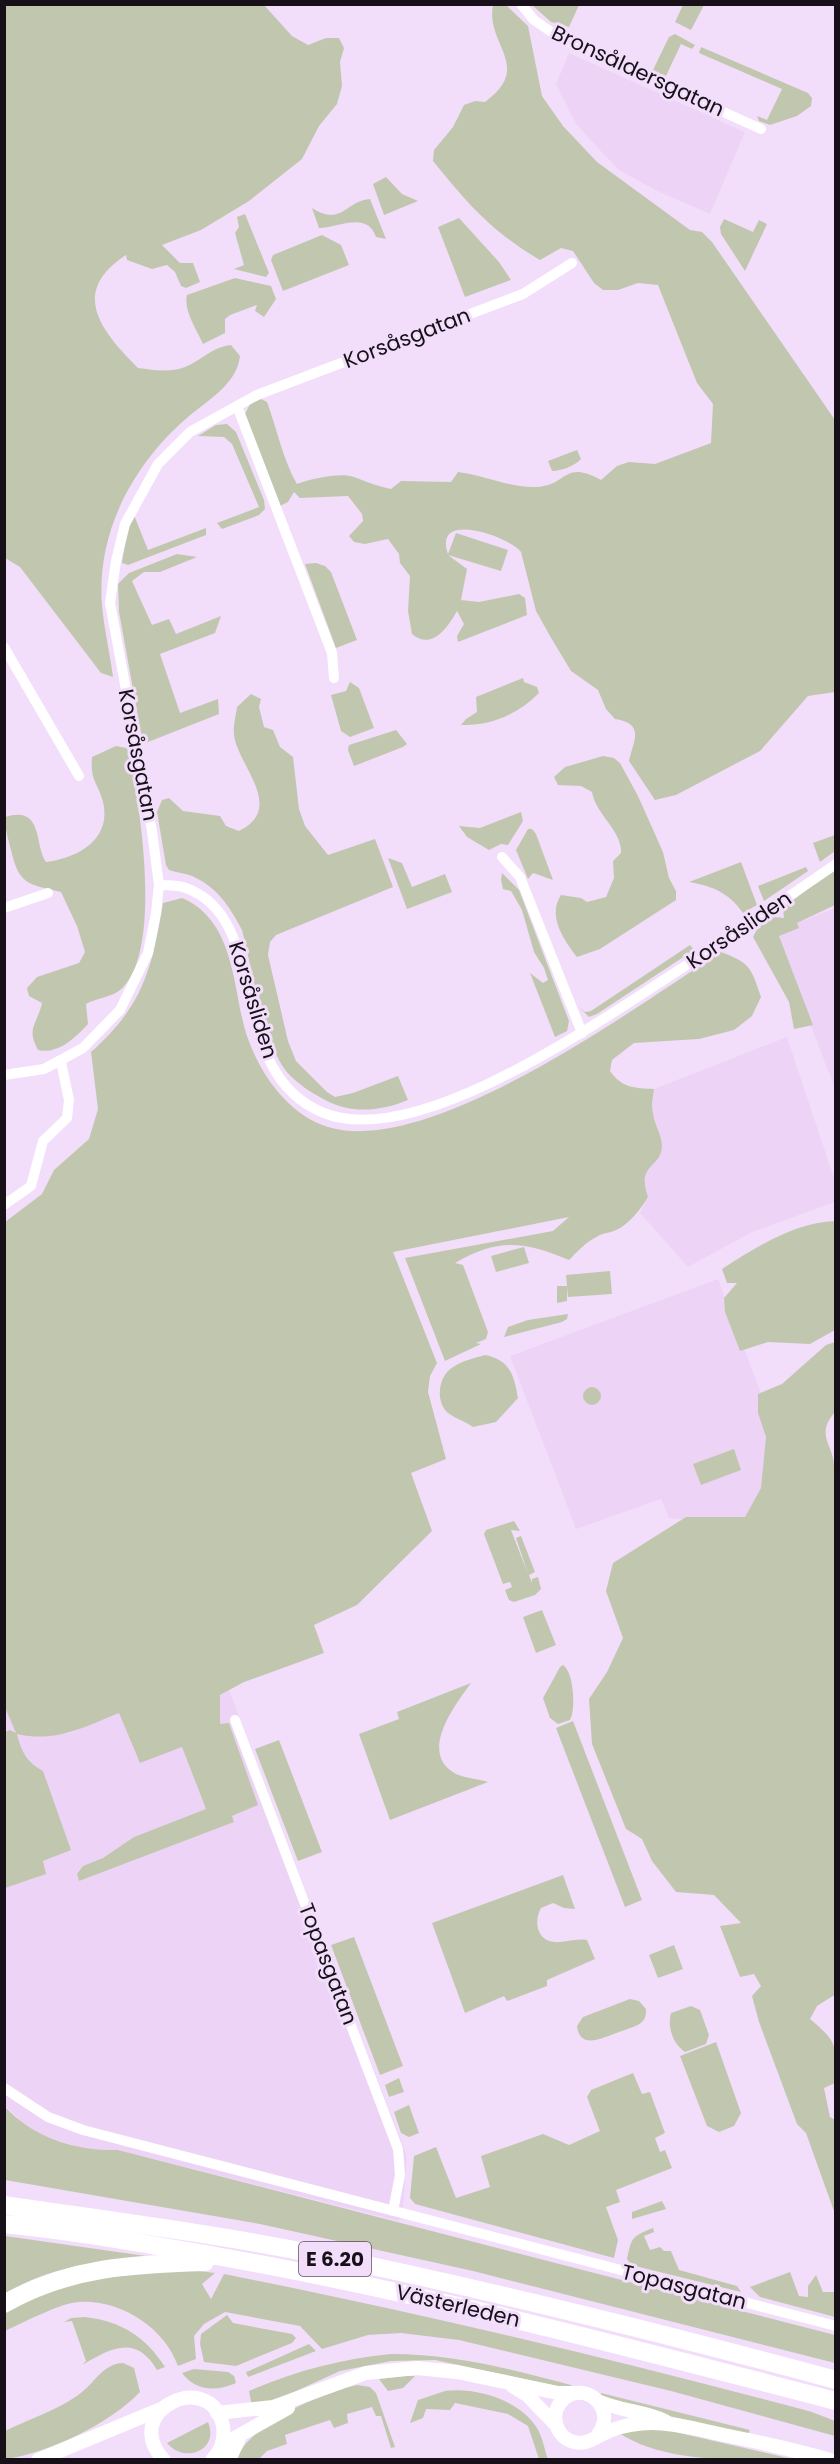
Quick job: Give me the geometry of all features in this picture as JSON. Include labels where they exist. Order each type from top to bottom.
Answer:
[{"type":"highway","name":"Västerleden","points":[[4,2205],[156,2226],[308,2253],[631,2326],[836,2380]]},
{"type":"highway","name":"Västerleden","points":[[4,2224],[122,2239],[440,2301],[836,2401]]},
{"type":"highway","points":[[4,2304],[51,2281],[111,2267],[246,2262]]},
{"type":"street","name":"Bronsåldersgatan","points":[[521,4],[534,20],[560,38],[761,129]]},
{"type":"street","name":"Korsåsgatan","points":[[4,1075],[44,1069],[61,1062],[100,1033],[120,1010],[148,954],[159,885],[152,831],[110,603],[116,561],[125,524],[158,464],[190,432],[257,395],[523,294],[572,263]]},
{"type":"street","points":[[237,406],[332,653],[334,678]]},
{"type":"street","points":[[4,647],[79,776]]},
{"type":"street","points":[[502,857],[520,877],[582,1033]]},
{"type":"street","name":"Korsåsliden","points":[[159,885],[184,887],[204,898],[220,912],[235,939],[267,1057],[289,1088],[324,1113],[368,1120],[390,1117],[431,1106],[487,1083],[582,1033],[836,864]]},
{"type":"street","points":[[4,908],[48,893]]},
{"type":"street","points":[[4,1206],[31,1186],[43,1141],[67,1118],[69,1100],[61,1062]]},
{"type":"street","name":"Topasgatan","points":[[235,1720],[398,2149],[400,2175],[393,2211]]},
{"type":"street","name":"Topasgatan","points":[[4,2088],[39,2112],[83,2130],[836,2326]]},
{"type":"street","points":[[217,2413],[273,2407],[338,2382],[387,2369],[417,2368],[457,2372],[558,2393],[584,2393],[612,2407],[650,2414],[670,2423],[824,2458]]},
{"type":"street","points":[[219,2456],[243,2432],[338,2382]]},
{"type":"street","points":[[510,2384],[527,2395],[566,2439],[574,2442],[590,2441],[597,2436],[627,2425],[670,2423]]},
{"type":"street","points":[[556,2426],[556,2409],[568,2396],[576,2393]]},
{"type":"street","points":[[38,2460],[161,2409],[175,2399],[194,2398],[207,2403],[217,2413],[224,2428],[219,2456]]},
{"type":"street","points":[[597,2436],[604,2423],[605,2415],[598,2401]]},
{"type":"street","points":[[161,2409],[152,2432],[157,2453],[164,2460]]},
{"type":"shaded area","points":[[569,53],[745,132],[710,214],[655,190],[619,170],[576,124],[556,84]]},
{"type":"shaded area","points":[[835,908],[835,1088],[774,932]]},
{"type":"shaded area","points":[[787,1037],[835,1181],[835,1202],[752,1232],[688,1267],[640,1213],[648,1198],[644,1185],[646,1171],[657,1159],[662,1146],[652,1112],[654,1089]]},
{"type":"shaded area","points":[[718,1279],[763,1399],[774,1446],[764,1514],[733,1524],[669,1518],[661,1499],[576,1529],[510,1356]]},
{"type":"shaded area","points":[[229,1690],[407,2156],[403,2206],[399,2221],[118,2150],[91,2151],[33,2132],[5,2106],[4,1705],[17,1733],[67,1734],[133,1707],[220,1724],[220,1695]]},
{"type":"green space","points":[[4,5],[264,5],[292,36],[308,45],[326,38],[339,38],[344,48],[340,62],[342,86],[337,104],[319,126],[302,159],[249,201],[201,230],[162,245],[180,263],[193,263],[200,282],[186,288],[181,286],[175,272],[167,265],[152,269],[127,260],[126,255],[109,269],[99,283],[95,297],[97,312],[103,326],[112,340],[138,368],[162,371],[179,369],[218,348],[231,345],[240,356],[238,366],[228,383],[169,435],[135,477],[112,526],[105,551],[102,605],[113,677],[101,673],[20,567],[5,558]]},
{"type":"green space","points":[[493,5],[506,5],[528,26],[542,96],[563,126],[597,162],[690,230],[702,232],[712,242],[835,420],[835,692],[808,696],[760,751],[676,795],[655,800],[629,761],[635,740],[634,729],[625,721],[615,719],[606,709],[598,690],[571,671],[536,611],[521,552],[489,534],[474,530],[451,533],[446,540],[448,554],[456,533],[508,550],[501,571],[448,555],[467,569],[461,600],[479,602],[519,594],[525,598],[527,615],[458,642],[457,636],[464,624],[457,611],[439,635],[426,640],[419,639],[412,634],[408,611],[410,576],[400,563],[399,554],[388,539],[365,544],[354,542],[349,536],[363,521],[362,514],[348,496],[300,498],[294,492],[288,502],[280,506],[245,414],[250,404],[261,399],[267,402],[284,455],[297,484],[317,478],[341,475],[391,489],[401,481],[451,482],[458,472],[526,487],[536,487],[546,486],[566,475],[579,472],[601,480],[617,466],[629,462],[655,464],[711,443],[713,404],[697,383],[658,285],[638,283],[618,290],[603,290],[594,283],[573,251],[561,248],[540,260],[481,216],[433,161],[434,150],[453,127],[464,105],[475,101],[485,102],[499,89],[506,77],[507,66],[492,19]]},
{"type":"green space","points":[[532,5],[579,5],[569,27],[551,22]]},
{"type":"green space","points":[[683,5],[704,5],[691,30],[675,22]]},
{"type":"green space","points":[[675,34],[695,45],[692,49],[681,44],[665,78],[653,70],[669,37]]},
{"type":"green space","points":[[701,47],[808,93],[812,98],[811,106],[797,116],[770,125],[759,121],[757,116],[767,120],[782,89],[699,53]]},
{"type":"green space","points":[[386,177],[402,194],[418,201],[384,215],[373,184]]},
{"type":"green space","points":[[370,199],[386,239],[376,237],[372,229],[360,222],[319,228],[312,208],[330,215],[337,214]]},
{"type":"green space","points":[[245,214],[269,273],[266,277],[234,269],[244,265],[235,233],[239,227],[237,217]]},
{"type":"green space","points":[[459,218],[499,262],[511,280],[465,297],[438,227]]},
{"type":"green space","points":[[724,219],[753,232],[759,220],[767,224],[745,271],[721,234],[720,227]]},
{"type":"green space","points":[[322,235],[341,245],[349,265],[283,291],[271,260],[273,255]]},
{"type":"green space","points":[[235,278],[271,286],[276,299],[264,317],[255,311],[257,305],[230,315],[225,319],[225,333],[203,344],[187,307],[187,295]]},
{"type":"green space","points":[[227,424],[236,432],[264,500],[265,509],[259,515],[222,529],[217,523],[259,507],[232,444],[224,437],[198,436],[216,425]]},
{"type":"green space","points":[[577,450],[581,459],[578,462],[568,468],[552,471],[548,461]]},
{"type":"green space","points":[[134,515],[148,550],[206,528],[206,535],[128,565],[122,563],[126,535]]},
{"type":"green space","points":[[177,554],[197,557],[160,572],[144,572],[132,581],[152,625],[169,619],[176,634],[221,616],[215,633],[160,654],[180,713],[218,699],[219,714],[143,744],[119,612],[118,584],[129,573]]},
{"type":"green space","points":[[316,563],[325,566],[331,572],[357,640],[336,648],[305,564]]},
{"type":"green space","points":[[523,678],[524,682],[537,687],[539,693],[522,707],[494,721],[461,725],[477,712],[476,697]]},
{"type":"green space","points":[[350,682],[359,688],[374,728],[350,737],[341,731],[331,695],[346,691]]},
{"type":"green space","points":[[251,694],[261,699],[259,707],[264,727],[273,730],[280,747],[293,757],[299,809],[305,826],[328,855],[375,839],[393,887],[276,935],[270,942],[268,955],[288,1041],[296,1061],[335,1097],[353,1093],[398,1076],[408,1100],[398,1104],[367,1110],[347,1108],[316,1095],[290,1076],[271,1042],[259,1004],[242,930],[233,913],[209,886],[192,876],[169,870],[166,865],[157,812],[162,800],[169,798],[183,811],[220,816],[226,826],[239,831],[252,822],[259,811],[256,786],[237,747],[234,735],[237,707]]},
{"type":"green space","points":[[396,730],[407,744],[354,766],[348,750],[349,745]]},
{"type":"green space","points":[[116,746],[127,748],[138,802],[145,874],[145,911],[141,944],[133,971],[120,990],[86,1004],[88,1024],[66,1044],[53,1050],[38,1050],[33,1031],[42,1003],[29,996],[27,988],[37,977],[79,963],[85,952],[77,926],[61,892],[40,887],[22,877],[14,862],[5,817],[17,815],[32,821],[46,862],[69,856],[90,845],[102,827],[104,815],[101,795],[93,777],[92,757]]},
{"type":"green space","points":[[603,756],[614,758],[620,763],[638,796],[663,852],[669,878],[676,891],[676,900],[600,949],[577,957],[559,928],[556,919],[557,903],[561,895],[581,898],[587,902],[606,897],[614,878],[613,861],[621,853],[620,845],[598,808],[592,792],[581,786],[558,785],[554,777],[565,767]]},
{"type":"green space","points":[[521,812],[523,821],[508,845],[501,844],[489,850],[467,837],[459,826],[480,828]]},
{"type":"green space","points":[[528,829],[532,829],[536,834],[553,880],[533,873],[528,879],[516,850]]},
{"type":"green space","points":[[835,835],[835,851],[820,862],[813,843]]},
{"type":"green space","points":[[388,858],[402,863],[412,887],[445,874],[452,892],[407,909]]},
{"type":"green space","points":[[741,862],[757,905],[743,913],[720,891],[689,882]]},
{"type":"green space","points":[[806,867],[808,871],[764,901],[758,886]]},
{"type":"green space","points":[[835,868],[835,905],[797,923],[799,928],[779,936],[813,1025],[794,1029],[789,1002],[753,937],[768,918],[784,918],[783,908]]},
{"type":"green space","points":[[502,873],[519,890],[569,1021],[567,1031],[555,1037],[530,973],[543,983],[548,980],[534,952],[522,910],[511,891],[503,889]]},
{"type":"green space","points":[[182,898],[199,908],[221,936],[233,971],[249,1042],[264,1073],[285,1100],[298,1112],[328,1127],[371,1131],[421,1120],[475,1100],[531,1072],[586,1040],[721,952],[738,959],[748,967],[761,997],[752,1016],[734,1030],[699,1039],[634,1043],[612,1060],[610,1071],[619,1081],[634,1087],[654,1089],[652,1110],[662,1146],[658,1159],[645,1178],[648,1197],[625,1225],[594,1238],[569,1260],[538,1249],[511,1245],[485,1249],[455,1263],[463,1265],[488,1332],[486,1339],[476,1343],[481,1344],[445,1361],[405,1258],[553,1231],[569,1217],[393,1252],[437,1363],[430,1376],[428,1392],[446,1459],[411,1473],[432,1531],[357,1605],[314,1625],[324,1653],[244,1682],[220,1695],[220,1724],[229,1723],[258,1805],[232,1816],[234,1822],[79,1881],[77,1874],[83,1866],[103,1858],[134,1837],[206,1809],[182,1747],[140,1763],[119,1713],[57,1735],[17,1734],[26,1756],[43,1771],[71,1850],[43,1861],[46,1874],[5,1888],[5,1732],[10,1730],[16,1733],[4,1705],[5,1222],[42,1194],[54,1170],[89,1139],[98,1109],[91,1052],[123,1019],[134,1002],[149,967],[163,903]]},
{"type":"green space","points":[[690,945],[694,950],[597,1014],[589,1017],[578,1006],[585,1012],[591,1011]]},
{"type":"green space","points":[[835,1221],[835,1330],[810,1344],[768,1342],[740,1351],[725,1312],[724,1298],[737,1283],[727,1283],[722,1269],[790,1231],[820,1222]]},
{"type":"green space","points":[[524,1247],[529,1263],[496,1272],[491,1256]]},
{"type":"green space","points":[[610,1271],[612,1294],[568,1297],[567,1288],[567,1301],[557,1303],[557,1286],[567,1286],[566,1275]]},
{"type":"green space","points":[[568,1314],[567,1319],[562,1322],[504,1337],[508,1327],[528,1320]]},
{"type":"green space","points":[[835,1342],[835,1412],[826,1427],[826,1433],[833,1458],[836,1488],[836,1994],[817,2006],[810,2019],[831,2040],[835,2053],[835,2083],[824,2088],[830,2117],[835,2120],[835,2214],[806,2133],[797,2124],[759,2022],[752,1996],[761,1986],[754,1974],[740,1977],[720,1926],[741,1923],[714,1895],[676,1892],[652,1861],[642,1839],[626,1829],[592,1744],[589,1699],[607,1672],[623,1638],[606,1591],[613,1563],[686,1517],[745,1517],[761,1488],[766,1437],[758,1413],[758,1394],[782,1384],[826,1345]]},
{"type":"green space","points":[[485,1355],[500,1361],[509,1370],[515,1382],[518,1398],[496,1422],[473,1427],[448,1413],[444,1408],[440,1396],[441,1383],[453,1367]]},
{"type":"green space","points":[[592,1387],[598,1390],[601,1396],[598,1402],[592,1405],[586,1402],[583,1396],[586,1390]]},
{"type":"green space","points":[[734,1449],[741,1470],[701,1485],[693,1464]]},
{"type":"green space","points":[[514,1521],[520,1531],[511,1530],[528,1574],[516,1538],[521,1536],[535,1572],[529,1575],[532,1583],[532,1579],[538,1577],[541,1589],[535,1595],[514,1602],[509,1600],[505,1590],[512,1587],[510,1582],[503,1584],[484,1534],[486,1530]]},
{"type":"green space","points":[[542,1610],[556,1645],[536,1653],[523,1617]]},
{"type":"green space","points":[[563,1665],[572,1683],[573,1708],[570,1720],[558,1724],[550,1718],[543,1698]]},
{"type":"green space","points":[[471,1683],[443,1728],[440,1754],[445,1765],[456,1774],[488,1782],[390,1820],[359,1734],[399,1719],[397,1712]]},
{"type":"green space","points":[[573,1721],[642,1900],[625,1907],[556,1728]]},
{"type":"green space","points":[[279,1740],[322,1852],[298,1861],[255,1749]]},
{"type":"green space","points":[[563,1875],[575,1909],[564,1908],[553,1903],[541,1908],[538,1929],[543,1938],[554,1942],[587,1940],[595,1959],[547,1980],[547,1986],[507,2001],[504,1996],[465,2013],[432,1923]]},
{"type":"green space","points":[[354,1937],[403,2066],[380,2075],[331,1945]]},
{"type":"green space","points":[[674,1945],[683,1969],[658,1978],[649,1955]]},
{"type":"green space","points":[[630,1999],[639,2001],[646,2009],[645,2017],[640,2024],[594,2040],[583,2038],[579,2034],[577,2026],[583,2017]]},
{"type":"green space","points":[[691,2006],[700,2010],[709,2035],[706,2044],[685,2052],[674,2040],[670,2018],[671,2013]]},
{"type":"green space","points":[[716,2042],[741,2113],[734,2126],[719,2132],[707,2126],[680,2056]]},
{"type":"green space","points":[[633,2073],[642,2094],[650,2092],[665,2133],[655,2138],[660,2152],[665,2150],[672,2168],[616,2190],[620,2202],[606,2207],[618,2240],[614,2258],[415,2204],[410,2198],[414,2156],[436,2147],[456,2198],[490,2187],[481,2156],[543,2134],[569,2145],[600,2131],[587,2097],[591,2090]]},
{"type":"green space","points":[[399,2078],[404,2092],[389,2097],[385,2085]]},
{"type":"green space","points":[[409,2105],[419,2133],[409,2137],[401,2133],[394,2112]]},
{"type":"green space","points":[[4,2106],[28,2127],[71,2145],[118,2150],[835,2335],[835,2363],[473,2271],[260,2224],[5,2180]]},
{"type":"green space","points":[[662,2201],[666,2209],[632,2219],[632,2212]]},
{"type":"green space","points":[[653,2228],[654,2232],[644,2236],[650,2250],[660,2247],[664,2251],[671,2251],[679,2270],[737,2286],[741,2292],[631,2265],[627,2259],[632,2242],[636,2236]]},
{"type":"green space","points":[[5,2236],[146,2256],[73,2267],[38,2278],[5,2294]]},
{"type":"green space","points":[[184,2269],[215,2273],[202,2284],[211,2299],[224,2274],[446,2321],[812,2412],[835,2421],[835,2436],[671,2391],[459,2340],[401,2333],[368,2335],[322,2349],[300,2326],[225,2312],[204,2324],[194,2336],[196,2359],[178,2366],[162,2339],[151,2328],[138,2318],[109,2305],[94,2302],[71,2303],[5,2331],[4,2310],[60,2283]]},
{"type":"green space","points":[[790,2272],[799,2296],[808,2297],[808,2286],[816,2275],[823,2292],[835,2292],[835,2317],[760,2297],[750,2287]]},
{"type":"green space","points":[[227,2315],[233,2323],[292,2334],[296,2338],[292,2343],[236,2366],[204,2362],[200,2344],[201,2334]]},
{"type":"green space","points":[[85,2317],[110,2322],[131,2332],[150,2347],[165,2367],[157,2370],[149,2359],[132,2348],[113,2350],[82,2365],[86,2361],[72,2321],[64,2322],[71,2318]]},
{"type":"green space","points":[[309,2344],[316,2351],[248,2377],[246,2372]]},
{"type":"green space","points":[[391,2354],[438,2357],[482,2364],[571,2385],[571,2389],[435,2360],[391,2361],[340,2371],[272,2402],[252,2406],[249,2391],[266,2384],[318,2367]]},
{"type":"green space","points":[[123,2363],[134,2368],[140,2392],[128,2404],[96,2426],[59,2444],[5,2459],[5,2431],[74,2398],[110,2366]]},
{"type":"green space","points":[[194,2369],[228,2372],[234,2376],[236,2383],[214,2389],[200,2386],[187,2379],[182,2373]]},
{"type":"green space","points":[[415,2376],[403,2388],[388,2391],[379,2379]]},
{"type":"green space","points":[[357,2385],[370,2387],[376,2393],[395,2447],[391,2448],[381,2416],[376,2416],[372,2407],[347,2414],[348,2423],[334,2428],[330,2420],[285,2435],[287,2444],[267,2451],[259,2459],[235,2460],[244,2446],[271,2422],[324,2395]]},
{"type":"green space","points":[[445,2391],[470,2391],[483,2394],[509,2403],[520,2410],[537,2428],[548,2459],[539,2459],[528,2426],[508,2414],[455,2403],[450,2410],[426,2409],[423,2418],[410,2423],[418,2400]]},
{"type":"green space","points":[[601,2393],[750,2430],[748,2434],[613,2403],[601,2396]]},
{"type":"green space","points":[[208,2422],[209,2440],[205,2447],[198,2451],[182,2453],[167,2443]]},
{"type":"green space","points":[[651,2429],[671,2431],[792,2459],[725,2459],[680,2455],[638,2443],[619,2433]]}]
